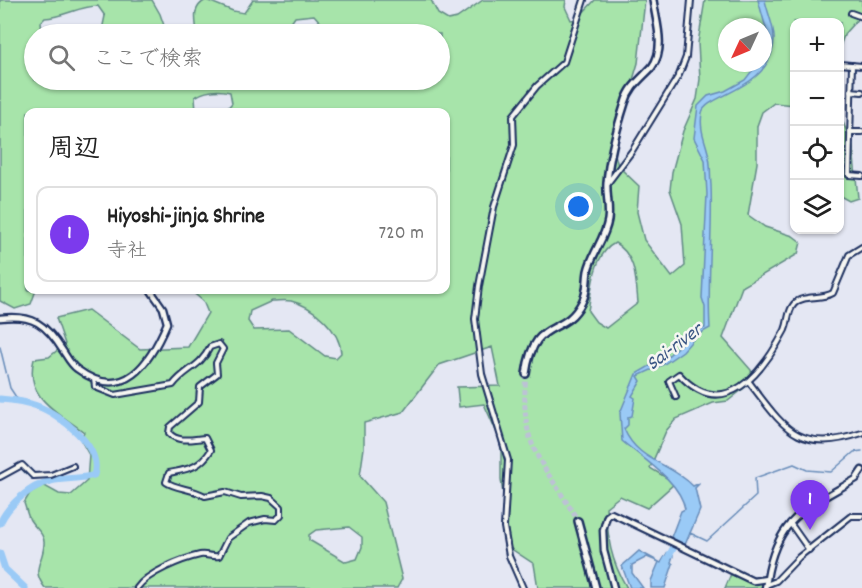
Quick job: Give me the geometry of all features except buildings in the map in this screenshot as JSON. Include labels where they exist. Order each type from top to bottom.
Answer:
[{"type":"main road","points":[[526,374],[529,354],[537,339],[546,330],[562,323],[583,302],[588,272],[604,236],[608,218],[607,184],[611,155],[625,102],[634,84],[651,67],[658,53],[660,43],[653,0]]},
{"type":"main road","points":[[578,521],[596,588]]},
{"type":"street","points":[[523,588],[509,556],[504,527],[507,460],[482,374],[476,308],[498,193],[514,145],[513,116],[537,86],[564,62],[584,0]]},
{"type":"street","points":[[607,184],[632,151],[679,75],[686,57],[691,0]]},
{"type":"street","points":[[851,12],[862,17]]},
{"type":"street","points":[[844,64],[862,66]]},
{"type":"street","points":[[852,65],[849,175],[862,176]]},
{"type":"street","points":[[851,91],[862,92]]},
{"type":"street","points":[[850,132],[862,132]]},
{"type":"street","points":[[676,396],[669,381],[679,374],[693,389],[706,393],[733,392],[749,382],[786,327],[794,303],[801,299],[824,298],[833,293],[849,255],[862,247]]},
{"type":"street","points":[[0,318],[23,316],[35,321],[49,330],[75,369],[94,379],[122,381],[134,376],[143,366],[167,323],[163,308],[153,294]]},
{"type":"street","points":[[94,379],[95,387],[115,396],[173,385],[182,373],[204,360],[210,347],[219,344],[223,349],[216,363],[217,374],[200,387],[199,402],[170,428],[169,433],[173,438],[183,440],[205,438],[211,450],[204,462],[192,469],[169,473],[166,482],[173,487],[192,489],[205,496],[225,492],[241,497],[272,498],[281,507],[281,515],[276,520],[255,520],[228,538],[219,556],[202,554],[169,565],[144,579],[137,588]]},
{"type":"street","points":[[749,382],[781,424],[803,438],[813,442],[862,433]]},
{"type":"street","points":[[0,477],[22,465],[33,476],[51,475],[73,466]]},
{"type":"street","points":[[765,586],[773,547],[790,523],[802,511],[856,479],[862,470]]},
{"type":"street","points":[[614,588],[604,551],[603,530],[607,516],[611,513],[753,581],[767,579]]},
{"type":"street","points":[[765,586],[776,581],[809,550],[851,516],[862,516]]},
{"type":"street","points":[[790,523],[809,550]]},
{"type":"green space","points":[[0,0],[152,0],[164,24],[103,24],[105,16],[98,6],[45,18],[41,24],[24,24],[24,90],[216,90],[195,97],[196,108],[24,108],[24,294],[35,294],[31,304],[15,309],[0,301]]},
{"type":"green space","points":[[206,0],[244,13],[253,0],[431,0],[438,14],[448,20],[457,18],[483,0],[566,0],[565,7],[571,20],[577,19],[595,0],[645,0],[638,63],[613,147],[618,166],[639,186],[637,212],[644,240],[672,277],[685,266],[682,224],[670,190],[672,172],[683,131],[697,99],[700,79],[698,43],[705,0],[862,0],[862,14],[844,36],[844,18],[790,18],[790,105],[774,103],[762,112],[757,126],[757,163],[748,215],[765,227],[793,236],[801,242],[798,254],[742,287],[723,338],[751,370],[753,381],[728,401],[713,403],[676,419],[666,431],[650,468],[675,483],[647,508],[620,496],[606,507],[611,549],[627,588],[538,588],[534,564],[510,548],[501,479],[501,442],[484,404],[459,407],[457,387],[500,386],[492,347],[439,365],[403,412],[364,423],[364,448],[360,476],[383,502],[402,579],[397,588],[45,588],[38,576],[44,540],[30,520],[24,503],[30,493],[43,485],[59,494],[71,495],[87,481],[89,455],[80,439],[84,432],[45,402],[38,394],[34,384],[32,372],[34,359],[49,357],[65,344],[56,318],[88,310],[140,349],[188,347],[208,313],[203,301],[195,294],[450,294],[450,108],[228,108],[232,103],[230,92],[216,90],[450,90],[450,24],[322,24],[314,15],[295,17],[290,24],[196,24],[196,11]],"holes":[[[615,243],[622,248],[634,269],[638,303],[606,328],[596,322],[588,311],[592,283],[602,255]],[[272,301],[289,301],[308,308],[331,328],[341,353],[336,358],[325,356],[289,329],[254,330],[248,321],[250,311]],[[349,527],[362,537],[362,547],[357,559],[346,562],[309,540],[309,535],[316,530]]]},
{"type":"green space","points":[[844,125],[853,147],[858,198],[849,201],[844,198]]},
{"type":"green space","points":[[731,574],[746,581],[761,582],[763,588],[725,588]]},
{"type":"water","points":[[758,0],[765,0],[770,18],[763,18]]},
{"type":"water","points":[[772,26],[773,30],[772,48]]},
{"type":"water","points":[[751,72],[760,72],[751,80],[706,106],[702,113],[701,125],[710,160],[711,185],[710,328],[697,335],[683,351],[664,364],[638,376],[641,381],[632,396],[635,398],[632,416],[628,417],[628,425],[624,429],[630,440],[646,455],[693,486],[700,483],[695,488],[700,510],[684,547],[670,540],[681,511],[685,509],[682,499],[660,471],[622,441],[620,413],[636,374],[669,355],[694,331],[705,328],[705,307],[702,298],[707,194],[705,160],[694,138],[698,106],[708,96],[725,91],[745,80]]},
{"type":"water","points":[[639,551],[661,563],[667,553],[668,556],[673,556],[671,562],[673,564],[665,588],[651,588],[651,581],[659,562],[647,557],[632,565],[632,573],[643,588],[630,588],[622,566]]},
{"type":"waterway","points":[[0,347],[10,388],[18,400]]},
{"type":"waterway","points":[[0,399],[32,404],[57,416],[78,433],[86,443],[95,464],[94,475],[51,481],[28,491],[9,509],[0,523]]},
{"type":"waterway","points":[[690,533],[707,541],[756,496],[755,478],[794,464],[807,470],[831,472],[854,452],[862,451]]},
{"type":"waterway","name":"Sai-river","points":[[665,564],[678,539]]},
{"type":"waterway","points":[[0,554],[5,569],[25,588]]},
{"type":"tunnel","points":[[526,374],[526,421],[530,438],[544,468],[578,521]]},
{"type":"place","name":"Hiyoshi-jinja Shrine","points":[[810,530]]}]
